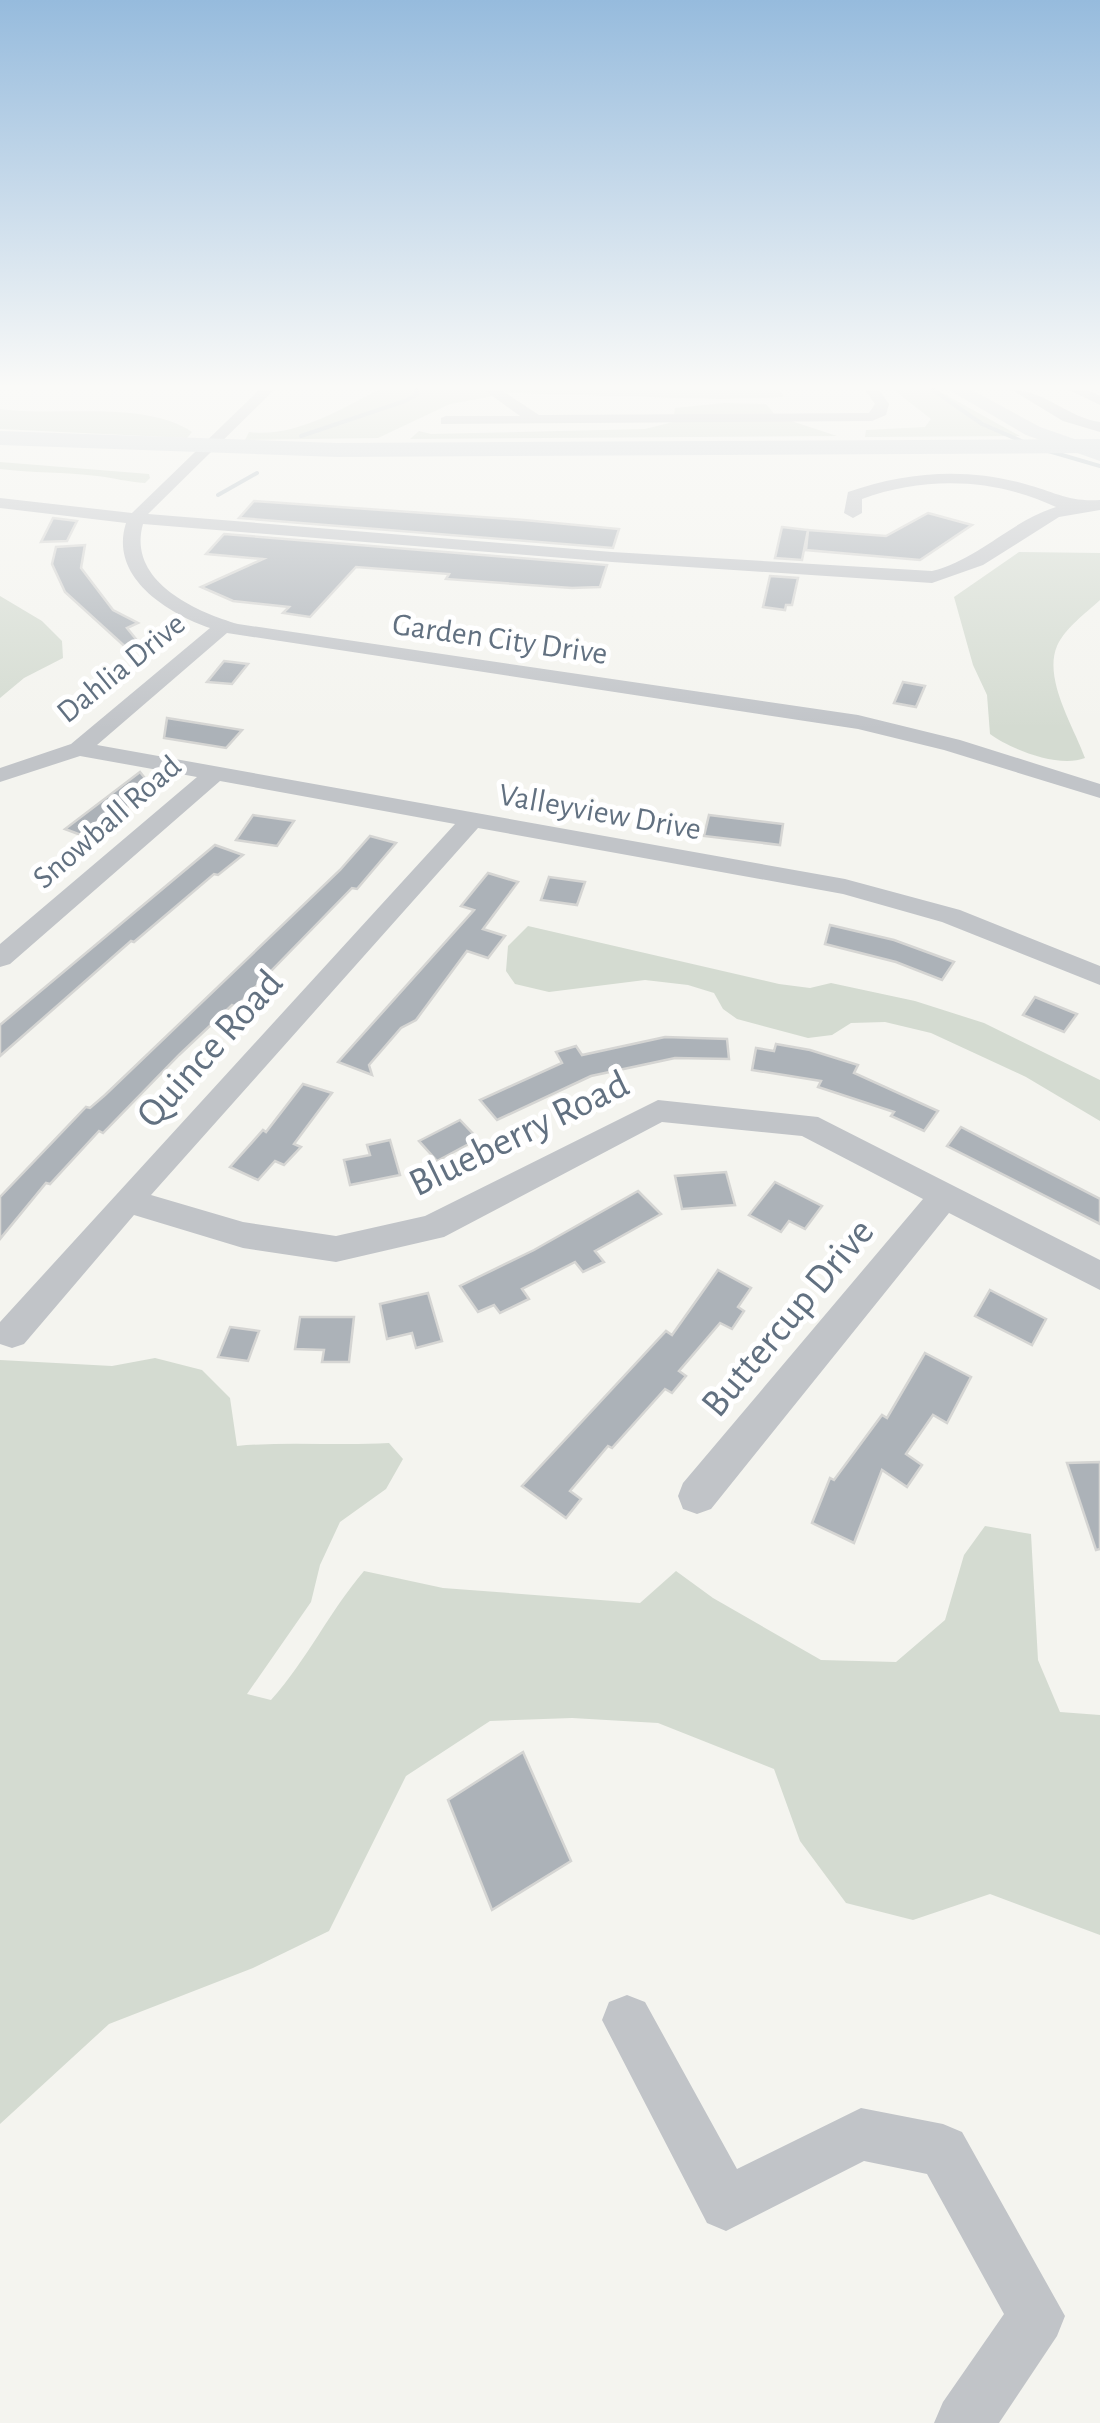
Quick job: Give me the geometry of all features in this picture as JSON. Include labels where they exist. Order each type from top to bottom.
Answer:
[{"type":"street","points":[[136,518],[151,503]]},
{"type":"street","points":[[854,503],[854,513]]},
{"type":"street","points":[[1063,503],[1069,506]]},
{"type":"street","points":[[0,504],[574,554],[932,577],[968,568],[1037,518],[1069,506],[1100,505]]},
{"type":"street","name":"Garden City Drive","points":[[136,518],[129,539],[139,570],[174,604],[224,627],[858,722],[952,745],[1100,792]]},
{"type":"street","name":"Dahlia Drive","points":[[0,775],[79,749],[224,627]]},
{"type":"street","name":"Valleyview Drive","points":[[79,749],[845,887],[951,916],[1100,976]]},
{"type":"street","name":"Snowball Road","points":[[0,958],[212,776]]},
{"type":"street","name":"Quince Road","points":[[12,1333],[127,1200],[470,822]]},
{"type":"street","name":"Blueberry Road","points":[[127,1200],[243,1236],[336,1249],[432,1228],[658,1111],[806,1125],[1100,1276]]},
{"type":"street","name":"Buttercup Drive","points":[[697,1496],[945,1195]]},
{"type":"street","points":[[627,2020],[726,2204],[861,2134],[943,2151],[1037,2316],[964,2423]]},
{"type":"shaded area","points":[[1019,552],[1100,553],[1100,600],[1065,633],[1054,659],[1057,688],[1085,758],[1062,761],[1036,756],[990,734],[987,695],[973,665],[954,597]]},
{"type":"shaded area","points":[[0,596],[42,621],[62,641],[63,658],[24,678],[0,698]]},
{"type":"shaded area","points":[[528,926],[779,984],[810,988],[831,983],[915,1001],[984,1023],[1100,1080],[1100,1121],[1026,1077],[931,1033],[885,1022],[851,1023],[832,1035],[808,1038],[737,1019],[723,1009],[714,993],[688,985],[645,980],[549,992],[515,984],[506,971],[508,946]]},
{"type":"shaded area","points":[[155,1358],[202,1370],[230,1398],[237,1446],[389,1443],[403,1459],[386,1489],[340,1522],[320,1565],[311,1602],[247,1694],[271,1700],[364,1571],[443,1588],[640,1603],[676,1571],[713,1598],[821,1660],[896,1662],[945,1620],[964,1555],[985,1526],[1031,1534],[1038,1660],[1060,1712],[1100,1715],[1100,1935],[990,1894],[913,1920],[846,1903],[800,1841],[774,1769],[658,1723],[572,1718],[490,1721],[406,1776],[329,1931],[253,1968],[109,2024],[0,2124],[0,1360],[112,1366]]},
{"type":"building","points":[[252,503],[283,503],[619,529],[613,548],[239,518]]},
{"type":"building","points":[[928,513],[972,525],[920,560],[806,550],[808,530],[886,536]]},
{"type":"building","points":[[53,518],[77,521],[67,541],[41,542]]},
{"type":"building","points":[[782,527],[808,530],[802,560],[775,558]]},
{"type":"building","points":[[224,534],[607,565],[600,587],[572,588],[446,579],[449,574],[356,567],[310,617],[283,613],[289,607],[233,601],[201,587],[263,559],[206,554]]},
{"type":"building","points":[[85,545],[81,568],[113,610],[138,623],[127,628],[140,644],[131,652],[65,592],[52,564],[56,547]]},
{"type":"building","points":[[770,576],[798,578],[792,605],[786,605],[785,610],[763,607]]},
{"type":"building","points":[[224,661],[248,664],[232,684],[207,682]]},
{"type":"building","points":[[903,682],[925,686],[916,707],[894,703]]},
{"type":"building","points":[[167,718],[242,730],[226,748],[164,738]]},
{"type":"building","points":[[140,772],[152,787],[89,838],[65,829]]},
{"type":"building","points":[[253,815],[294,821],[277,846],[236,840]]},
{"type":"building","points":[[709,815],[783,824],[780,845],[704,836]]},
{"type":"building","points":[[370,836],[396,843],[357,889],[352,888],[236,1007],[232,1005],[103,1133],[99,1131],[50,1184],[46,1183],[0,1239],[0,1197],[86,1107],[105,1095],[340,870]]},
{"type":"building","points":[[215,845],[243,855],[131,941],[0,1056],[0,1025]]},
{"type":"building","points":[[488,873],[518,882],[483,929],[505,936],[488,958],[467,951],[416,1020],[401,1028],[369,1065],[372,1075],[338,1062],[474,910],[461,906]]},
{"type":"building","points":[[549,877],[585,882],[577,905],[541,900]]},
{"type":"building","points":[[830,925],[894,940],[954,962],[942,980],[896,962],[825,944]]},
{"type":"building","points":[[1035,997],[1077,1014],[1064,1032],[1023,1015]]},
{"type":"building","points":[[665,1037],[727,1039],[729,1059],[675,1058],[591,1076],[497,1120],[480,1100],[562,1063],[556,1052],[576,1046],[582,1055]]},
{"type":"building","points":[[776,1044],[858,1065],[854,1073],[938,1111],[924,1131],[891,1116],[894,1112],[818,1087],[821,1081],[752,1070],[756,1048],[774,1051]]},
{"type":"building","points":[[303,1084],[332,1093],[294,1144],[301,1147],[284,1165],[275,1161],[258,1180],[230,1167],[263,1130],[266,1132]]},
{"type":"building","points":[[460,1120],[478,1139],[437,1161],[419,1141]]},
{"type":"building","points":[[961,1127],[1100,1199],[1100,1224],[947,1146]]},
{"type":"building","points":[[390,1140],[400,1175],[350,1185],[344,1160],[370,1155],[367,1145]]},
{"type":"building","points":[[726,1172],[735,1205],[682,1209],[675,1176]]},
{"type":"building","points":[[775,1182],[822,1206],[805,1229],[789,1221],[781,1232],[749,1215]]},
{"type":"building","points":[[638,1191],[661,1214],[595,1251],[604,1262],[583,1272],[575,1262],[522,1289],[529,1299],[500,1313],[494,1305],[478,1312],[460,1286],[534,1250]]},
{"type":"building","points":[[718,1270],[751,1288],[738,1307],[744,1311],[732,1329],[720,1323],[679,1371],[686,1376],[672,1393],[665,1389],[612,1448],[608,1446],[570,1491],[581,1499],[566,1518],[522,1486],[666,1331],[672,1335]]},
{"type":"building","points":[[990,1290],[1046,1319],[1032,1345],[975,1316]]},
{"type":"building","points":[[428,1293],[442,1341],[416,1348],[412,1333],[387,1339],[380,1304]]},
{"type":"building","points":[[300,1317],[354,1317],[349,1362],[322,1362],[324,1350],[295,1349]]},
{"type":"building","points":[[230,1327],[259,1331],[248,1361],[218,1357]]},
{"type":"building","points":[[925,1353],[971,1377],[947,1423],[933,1415],[906,1454],[922,1465],[907,1487],[882,1470],[854,1543],[812,1523],[830,1478],[834,1480],[882,1415],[887,1418]]},
{"type":"building","points":[[1100,1462],[1100,1549],[1096,1550],[1067,1463]]},
{"type":"building","points":[[523,1752],[571,1861],[492,1910],[448,1800]]}]
